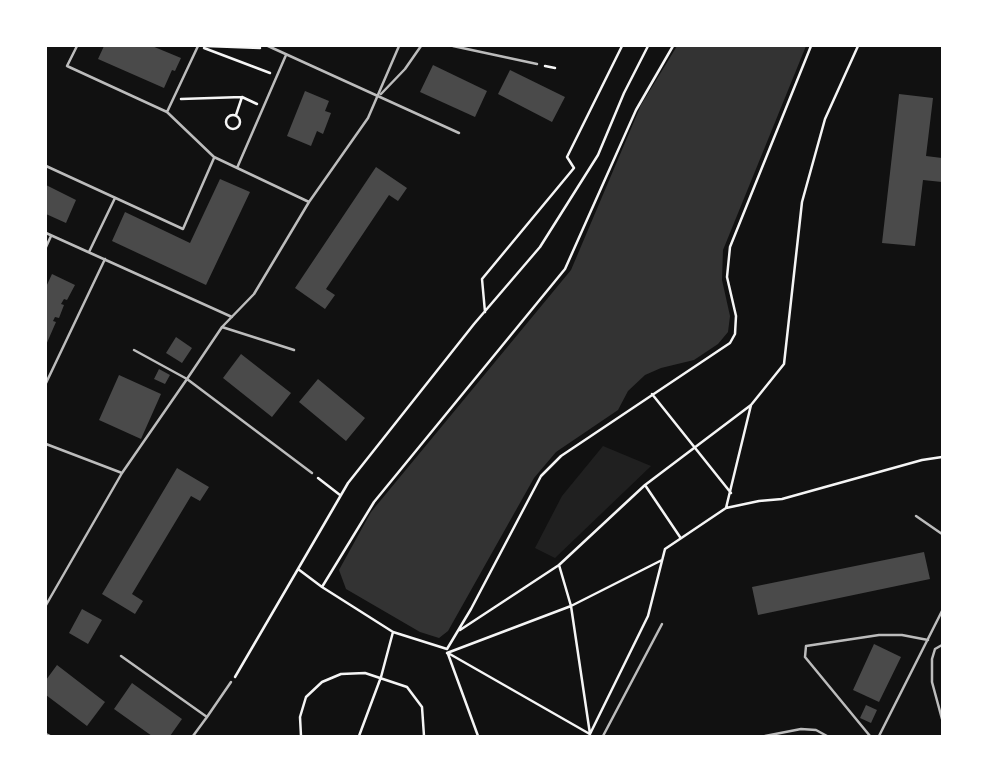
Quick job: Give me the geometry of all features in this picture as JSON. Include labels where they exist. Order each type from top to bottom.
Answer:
[{"type":"lane","points":[[78,46],[67,66],[167,112],[214,157],[309,202]]},
{"type":"lane","points":[[167,112],[198,46]]},
{"type":"lane","points":[[268,46],[459,133]]},
{"type":"lane","points":[[46,605],[122,473],[222,327],[254,294],[309,202],[368,118],[399,46]]},
{"type":"lane","points":[[379,96],[405,69],[421,46]]},
{"type":"lane","points":[[453,46],[537,64]]},
{"type":"lane","points":[[237,168],[286,54]]},
{"type":"lane","points":[[46,166],[183,229],[214,157]]},
{"type":"lane","points":[[89,253],[115,198]]},
{"type":"lane","points":[[46,233],[232,317]]},
{"type":"lane","points":[[46,247],[51,236]]},
{"type":"lane","points":[[46,383],[105,259]]},
{"type":"lane","points":[[222,327],[294,350]]},
{"type":"lane","points":[[134,350],[187,379],[312,473]]},
{"type":"lane","points":[[46,444],[122,473]]},
{"type":"lane","points":[[916,516],[943,534]]},
{"type":"lane","points":[[879,737],[943,611]]},
{"type":"lane","points":[[603,737],[662,624]]},
{"type":"lane","points":[[870,737],[805,657],[806,646],[879,635],[902,635],[928,640]]},
{"type":"lane","points":[[943,645],[935,649],[932,659],[932,682],[943,719]]},
{"type":"lane","points":[[121,656],[207,717]]},
{"type":"lane","points":[[193,737],[231,682]]},
{"type":"lane","points":[[765,737],[801,729],[816,730],[827,737]]},
{"type":"lane","points":[[46,734],[50,737]]},
{"type":"path","points":[[198,46],[274,48]]},
{"type":"path","points":[[198,46],[277,76]]},
{"type":"path","points":[[485,312],[482,279],[574,168],[567,157],[622,46]]},
{"type":"path","points":[[231,682],[348,483],[540,247],[598,155],[624,93],[648,46]]},
{"type":"path","points":[[322,587],[374,502],[565,269],[636,110],[673,46]]},
{"type":"path","points":[[478,737],[447,651],[541,476],[561,456],[730,343],[735,334],[736,316],[727,278],[730,247],[811,46]]},
{"type":"path","points":[[457,632],[559,565],[645,485],[751,405],[784,364],[802,202],[825,119],[858,46]]},
{"type":"path","points":[[236,116],[242,97]]},
{"type":"path","points":[[173,100],[242,97],[263,107]]},
{"type":"path","points":[[652,394],[731,493]]},
{"type":"path","points":[[726,508],[751,405]]},
{"type":"path","points":[[591,736],[648,616],[665,550],[726,508],[782,499],[922,460],[943,457]]},
{"type":"path","points":[[312,473],[340,495]]},
{"type":"path","points":[[645,485],[681,538]]},
{"type":"path","points":[[447,651],[571,606],[662,560]]},
{"type":"path","points":[[559,565],[571,606],[591,736]]},
{"type":"path","points":[[298,569],[393,632],[447,651],[591,736]]},
{"type":"path","points":[[359,737],[381,677],[393,632]]},
{"type":"path","points":[[301,737],[300,717],[306,697],[322,681],[341,674],[365,673],[407,687],[422,707],[424,737]]},
{"type":"shaded area","points":[[677,46],[806,46],[723,250],[722,280],[730,316],[728,332],[718,344],[694,360],[645,375],[628,391],[618,410],[556,452],[534,478],[448,631],[439,638],[420,632],[346,589],[339,570],[371,512],[571,270],[641,105]]},
{"type":"shaded area","points":[[603,446],[651,466],[555,558],[535,548],[562,496]]},
{"type":"building","points":[[104,46],[152,46],[181,58],[164,88],[98,59]]},
{"type":"building","points":[[433,65],[487,91],[475,117],[420,92]]},
{"type":"building","points":[[510,70],[565,97],[552,122],[498,94]]},
{"type":"building","points":[[305,91],[329,101],[325,111],[331,113],[323,134],[317,131],[311,146],[287,136]]},
{"type":"building","points":[[899,94],[933,98],[926,156],[942,158],[942,182],[923,180],[915,246],[882,243]]},
{"type":"building","points":[[376,167],[407,188],[398,201],[389,195],[326,289],[335,295],[325,309],[295,288]]},
{"type":"building","points":[[220,179],[250,192],[206,285],[112,241],[125,212],[190,243]]},
{"type":"building","points":[[46,185],[76,200],[66,223],[46,214]]},
{"type":"building","points":[[52,274],[75,285],[67,300],[64,299],[61,304],[64,305],[59,318],[55,317],[53,321],[56,322],[46,345],[46,287]]},
{"type":"building","points":[[176,337],[192,348],[182,363],[166,353]]},
{"type":"building","points":[[241,354],[291,393],[272,417],[223,378]]},
{"type":"building","points":[[159,369],[170,375],[165,384],[154,379]]},
{"type":"building","points":[[119,375],[161,394],[141,439],[99,420]]},
{"type":"building","points":[[318,379],[365,418],[346,441],[299,402]]},
{"type":"building","points":[[177,468],[209,487],[200,501],[191,496],[132,594],[143,601],[135,614],[102,594]]},
{"type":"building","points":[[924,552],[930,579],[758,615],[752,587]]},
{"type":"building","points":[[82,609],[102,620],[88,644],[69,633]]},
{"type":"building","points":[[874,644],[901,657],[879,702],[853,690]]},
{"type":"building","points":[[57,665],[105,702],[87,726],[46,695],[46,680]]},
{"type":"building","points":[[132,683],[182,719],[170,736],[152,736],[114,709]]},
{"type":"building","points":[[866,705],[877,710],[871,723],[860,718]]}]
